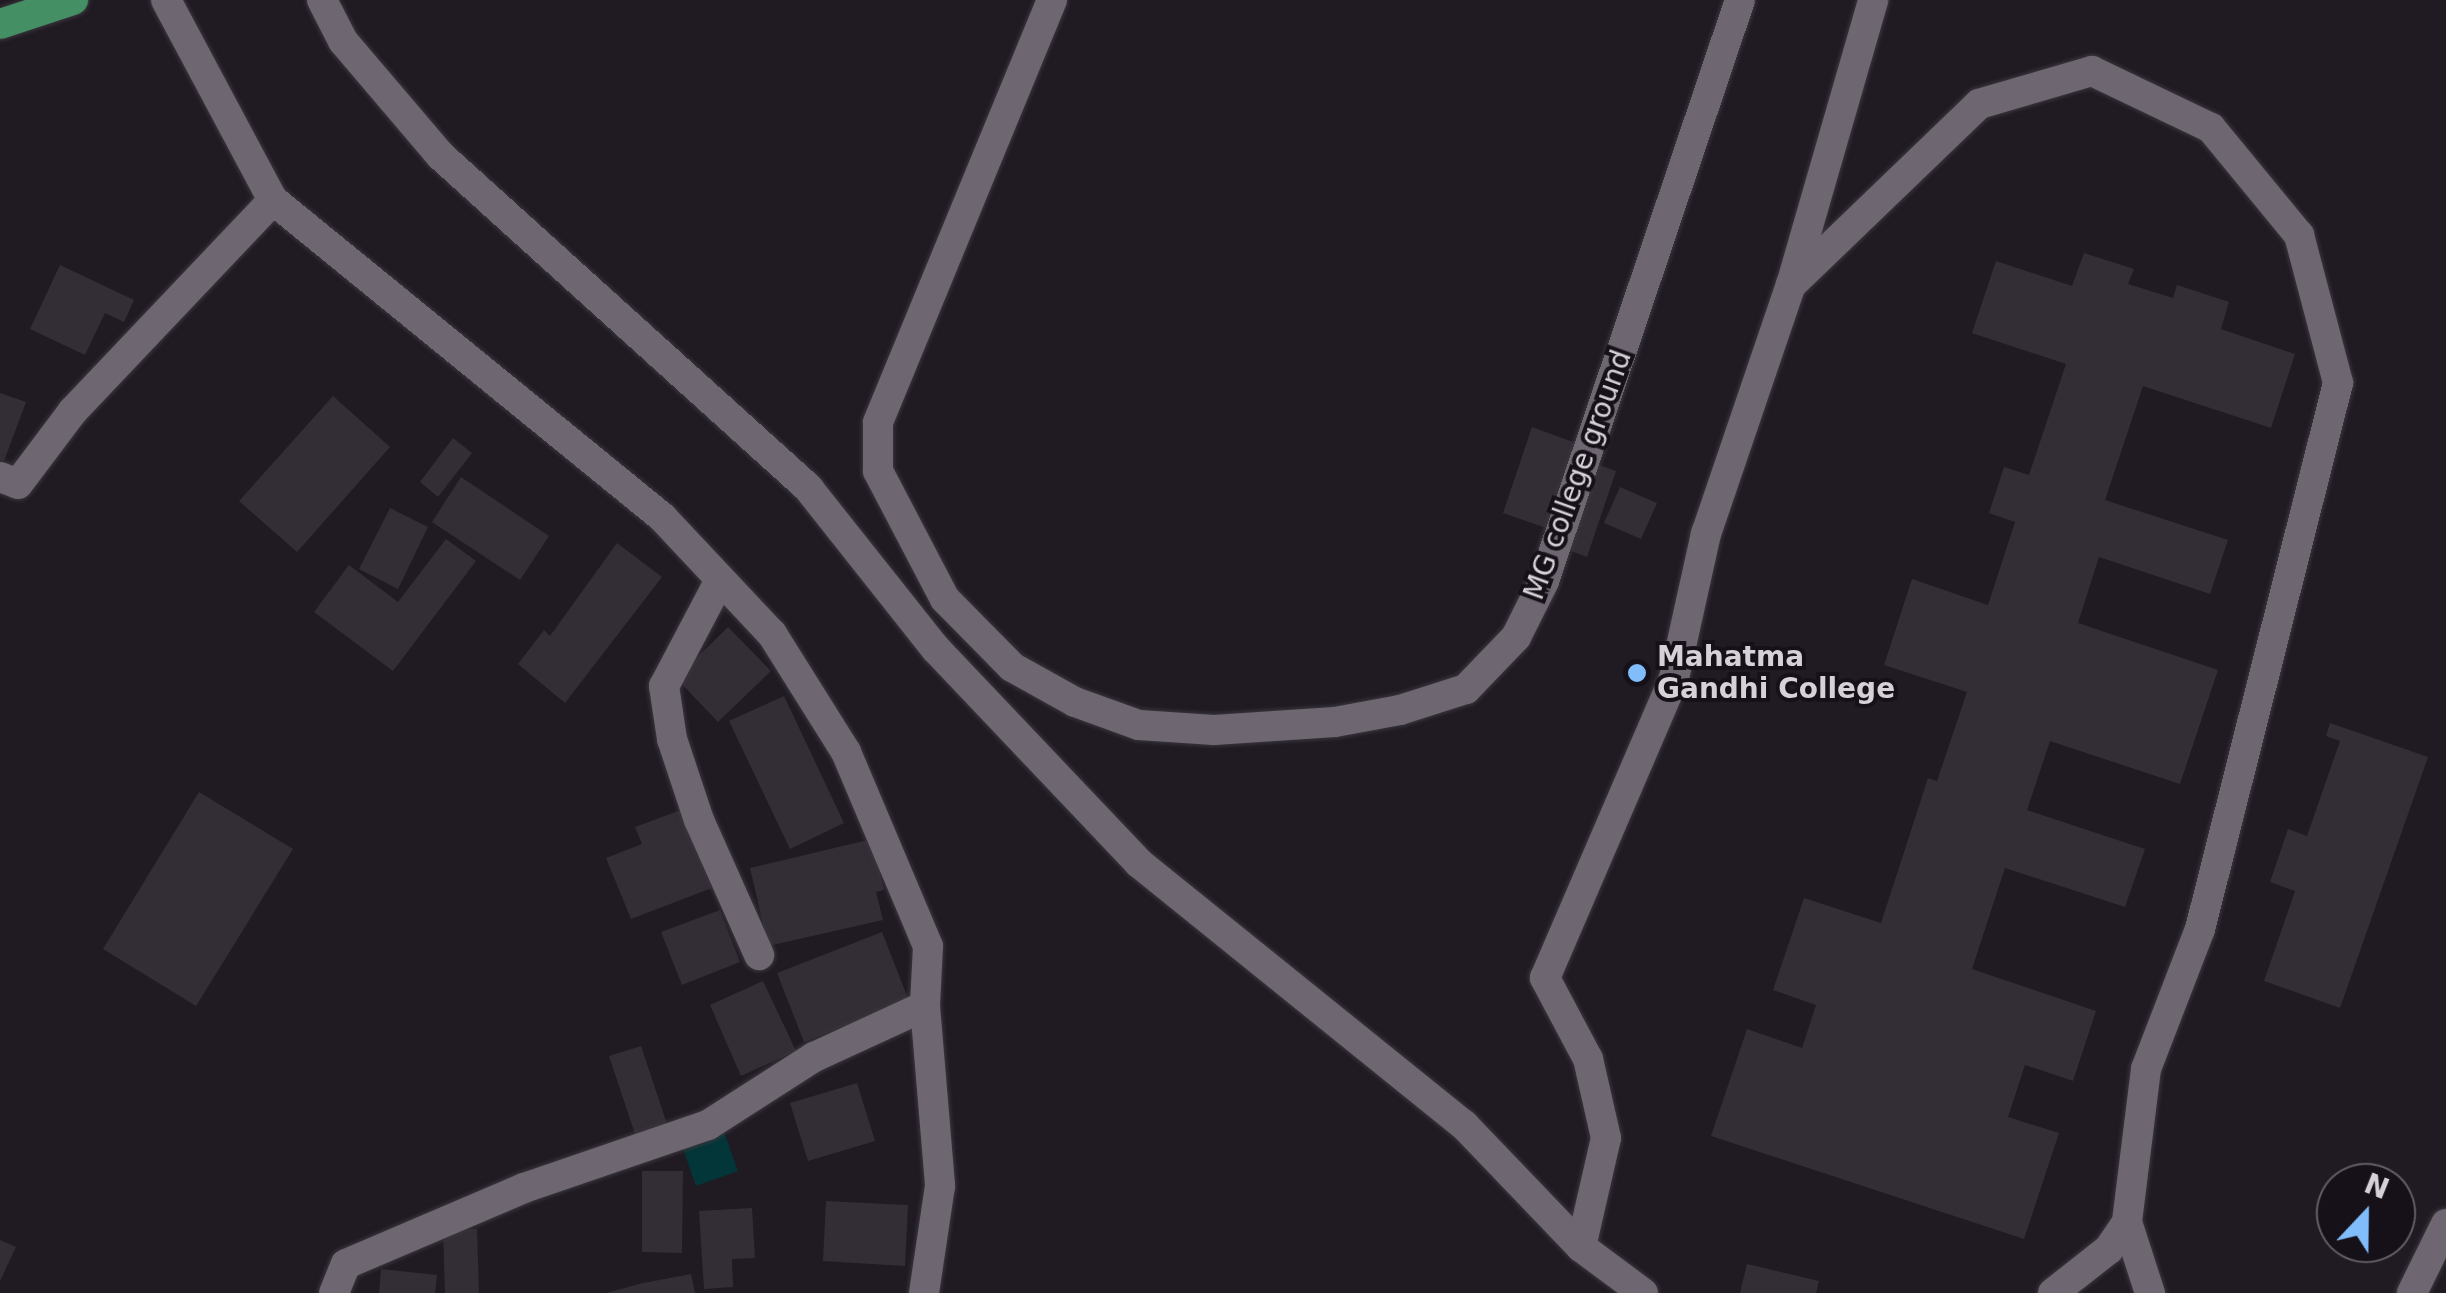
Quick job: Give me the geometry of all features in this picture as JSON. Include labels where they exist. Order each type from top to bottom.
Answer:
[{"type":"main road","points":[[0,24],[73,0]]},
{"type":"street","points":[[166,0],[272,200],[662,517],[772,634],[846,752],[928,946],[925,1006],[940,1186],[924,1293]]},
{"type":"street","points":[[322,0],[343,41],[441,156],[808,489],[936,648],[1139,863],[1464,1124],[1581,1246],[1643,1293]]},
{"type":"street","name":"MG college ground","points":[[1052,0],[878,423],[878,470],[944,599],[1012,668],[1075,702],[1139,725],[1214,730],[1335,722],[1466,690],[1516,636],[1544,582],[1740,0]]},
{"type":"street","points":[[1581,1246],[1606,1138],[1588,1059],[1546,978],[1629,771],[1674,678],[1706,534],[1791,285],[1873,0]]},
{"type":"street","points":[[1791,285],[1979,104],[2092,71],[2211,128],[2298,235],[2338,383],[2200,930],[2146,1070],[2127,1222],[2150,1293]]},
{"type":"street","points":[[0,477],[18,484],[73,411],[272,200]]},
{"type":"street","points":[[720,580],[664,686],[672,740],[699,820],[759,956]]},
{"type":"street","points":[[334,1293],[346,1264],[524,1188],[708,1125],[814,1056],[925,1006]]},
{"type":"street","points":[[2053,1293],[2109,1249],[2127,1222]]},
{"type":"street","points":[[2412,1293],[2446,1224]]},
{"type":"shaded area","points":[[724,1132],[738,1171],[696,1186],[682,1146]]},
{"type":"building","points":[[2084,253],[2134,269],[2128,284],[2173,298],[2177,285],[2229,302],[2221,329],[2295,354],[2271,428],[2143,386],[2105,500],[2228,540],[2210,594],[2099,557],[2078,623],[2218,670],[2180,784],[2050,741],[2027,810],[2145,849],[2125,907],[2005,868],[1972,969],[2096,1011],[2073,1081],[2025,1065],[2008,1117],[2059,1133],[2024,1239],[1711,1136],[1747,1029],[1802,1048],[1816,1005],[1773,990],[1804,898],[1881,923],[1928,778],[1937,781],[1967,692],[1884,665],[1912,579],[1988,605],[2015,522],[1989,513],[2004,467],[2029,475],[2066,364],[1972,333],[1996,261],[2072,286]]},
{"type":"building","points":[[60,265],[134,300],[124,322],[105,313],[85,355],[30,329]]},
{"type":"building","points":[[0,393],[26,402],[4,461],[0,460]]},
{"type":"building","points":[[333,396],[390,447],[297,552],[239,501]]},
{"type":"building","points":[[1532,427],[1576,443],[1546,528],[1503,513]]},
{"type":"building","points":[[453,438],[472,453],[438,497],[420,482]]},
{"type":"building","points":[[1573,456],[1616,471],[1587,557],[1544,541]]},
{"type":"building","points":[[461,477],[549,536],[520,580],[432,522]]},
{"type":"building","points":[[1620,487],[1657,503],[1641,539],[1604,523]]},
{"type":"building","points":[[390,508],[428,527],[398,589],[359,569]]},
{"type":"building","points":[[446,539],[476,561],[393,671],[314,612],[349,565],[398,602]]},
{"type":"building","points":[[617,543],[662,577],[565,703],[518,664],[544,630],[550,636]]},
{"type":"building","points":[[728,627],[771,671],[718,722],[676,678]]},
{"type":"building","points":[[784,696],[844,823],[790,849],[729,721]]},
{"type":"building","points":[[2330,723],[2428,757],[2340,1008],[2264,981],[2295,891],[2270,882],[2288,829],[2307,836],[2340,741],[2326,736]]},
{"type":"building","points":[[199,792],[293,849],[196,1006],[103,949]]},
{"type":"building","points":[[681,810],[712,888],[631,919],[606,858],[642,844],[635,827]]},
{"type":"building","points":[[872,839],[884,890],[876,892],[883,920],[768,946],[750,868]]},
{"type":"building","points":[[720,910],[740,962],[682,985],[661,932]]},
{"type":"building","points":[[882,932],[909,1001],[804,1042],[777,973]]},
{"type":"building","points":[[763,981],[796,1051],[741,1076],[710,1005]]},
{"type":"building","points":[[641,1046],[671,1136],[639,1146],[609,1056]]},
{"type":"building","points":[[857,1083],[875,1141],[808,1161],[790,1103]]},
{"type":"building","points":[[642,1171],[683,1171],[682,1253],[642,1252]]},
{"type":"building","points":[[826,1201],[908,1205],[905,1266],[823,1261]]},
{"type":"building","points":[[752,1208],[755,1258],[732,1259],[733,1287],[704,1289],[699,1211]]},
{"type":"building","points":[[477,1229],[479,1293],[445,1293],[443,1230]]},
{"type":"building","points":[[0,1240],[16,1247],[0,1281]]},
{"type":"building","points":[[1747,1264],[1819,1281],[1816,1293],[1740,1293]]},
{"type":"building","points":[[381,1269],[437,1275],[435,1293],[379,1293]]},
{"type":"building","points":[[691,1274],[695,1293],[606,1293],[643,1283]]},
{"type":"place","name":"Mahatma Gandhi College","points":[[1637,673]]}]
